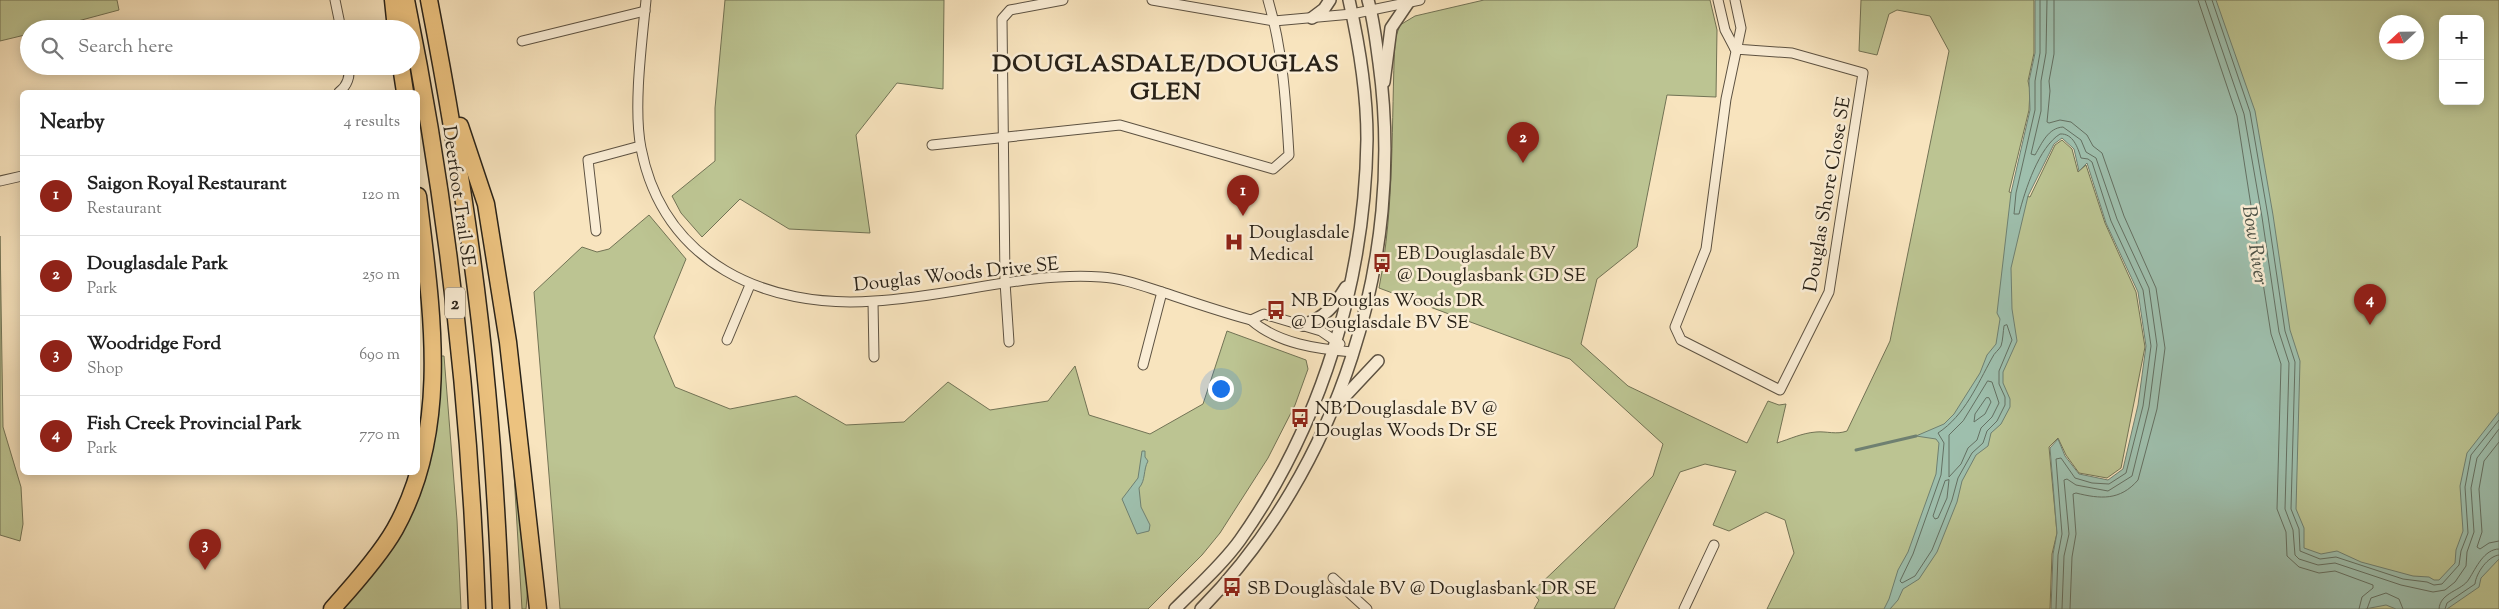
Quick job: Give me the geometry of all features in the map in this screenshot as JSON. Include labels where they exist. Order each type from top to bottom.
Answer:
[{"type":"highway","points":[[393,0],[395,20]]},
{"type":"highway","name":"Deerfoot Trail SE","points":[[406,0],[410,20]]},
{"type":"highway","name":"Deerfoot Trail SE","points":[[429,0],[444,75],[466,214],[483,348],[501,609]]},
{"type":"highway","points":[[403,75],[405,90]]},
{"type":"highway","name":"Deerfoot Trail SE","points":[[419,75],[444,214],[460,340],[469,445],[478,609]]},
{"type":"highway","points":[[444,75],[486,204],[508,342],[538,609]]},
{"type":"highway","points":[[420,213],[430,298],[434,367],[429,436],[420,466]]},
{"type":"highway","points":[[332,609],[350,589],[395,530],[417,475]]},
{"type":"highway","points":[[498,554],[508,609]]},
{"type":"street","points":[[335,0],[339,20]]},
{"type":"street","name":"Douglas Woods Drive SE","points":[[646,0],[638,98],[640,146],[648,178],[662,207],[674,225],[707,258],[721,269],[750,285],[805,299],[873,302],[1039,277],[1102,277],[1140,285],[1251,320],[1262,330],[1314,349],[1335,346]]},
{"type":"street","points":[[1009,342],[1005,282],[1002,19],[1010,10],[1063,0]]},
{"type":"street","points":[[1152,0],[1274,21],[1352,14],[1370,5],[1408,3],[1420,0]]},
{"type":"street","points":[[932,145],[1120,125],[1274,169],[1289,155],[1286,109],[1274,21],[1268,0]]},
{"type":"street","points":[[1312,18],[1324,9],[1330,0]]},
{"type":"street","points":[[1175,609],[1239,541],[1277,481],[1306,422],[1335,346],[1350,281],[1364,200],[1367,137],[1363,92],[1349,0]]},
{"type":"street","points":[[1718,0],[1725,30],[1735,49]]},
{"type":"street","name":"Douglas Shore Close SE","points":[[1735,0],[1741,28],[1735,49],[1726,99],[1706,249],[1675,327],[1681,340],[1780,390],[1829,292],[1863,73],[1792,53],[1735,49]]},
{"type":"street","points":[[1382,88],[1387,70],[1391,28],[1408,3]]},
{"type":"street","points":[[1201,609],[1234,575],[1267,530],[1316,443],[1352,352],[1372,286],[1382,226],[1385,182],[1382,88],[1370,5]]},
{"type":"street","points":[[522,41],[645,11]]},
{"type":"street","points":[[343,90],[346,75]]},
{"type":"street","points":[[596,231],[588,160],[640,146]]},
{"type":"street","points":[[0,181],[20,176]]},
{"type":"street","points":[[1304,325],[1320,319],[1333,307],[1350,281]]},
{"type":"street","points":[[728,340],[750,285]]},
{"type":"street","points":[[1143,365],[1162,292]]},
{"type":"street","points":[[873,302],[874,358]]},
{"type":"street","name":"Douglas Woods Drive SE","points":[[1251,320],[1264,314],[1304,325],[1321,332],[1335,346],[1352,352]]},
{"type":"street","points":[[1329,413],[1378,360]]},
{"type":"street","points":[[1684,609],[1714,545]]},
{"type":"street","points":[[1333,578],[1367,609]]},
{"type":"green space","points":[[0,0],[117,0],[119,10],[82,20],[20,20],[20,36],[0,41]]},
{"type":"green space","points":[[725,0],[944,0],[943,89],[897,83],[856,135],[870,233],[789,229],[740,199],[702,237],[681,213],[672,196],[715,161],[715,108]]},
{"type":"green space","points":[[1484,0],[1710,0],[1717,30],[1716,97],[1667,95],[1637,247],[1597,279],[1581,344],[1628,386],[1747,443],[1768,401],[1779,405],[1786,404],[1777,443],[1811,433],[1839,433],[1847,431],[1890,341],[1949,51],[1930,16],[1897,10],[1889,14],[1877,55],[1859,51],[1861,0],[2034,0],[2034,53],[2028,81],[2030,90],[2029,110],[2009,192],[2030,197],[2055,145],[2062,140],[2072,149],[2078,172],[2086,165],[2105,223],[2136,292],[2145,347],[2121,468],[2107,478],[2079,473],[2066,455],[2058,438],[2049,447],[2057,533],[2052,554],[2050,609],[1767,609],[1794,553],[1785,520],[1766,512],[1729,531],[1713,525],[1736,471],[1705,464],[1680,472],[1614,609],[1534,609],[1539,600],[1532,592],[1653,476],[1663,444],[1570,359],[1379,288],[1388,226],[1395,39],[1400,25],[1415,16]]},
{"type":"green space","points":[[2177,0],[2499,0],[2499,609],[2235,609]]},
{"type":"green space","points":[[649,215],[686,259],[654,337],[675,387],[730,409],[796,396],[846,425],[904,422],[948,382],[990,410],[1048,401],[1075,366],[1089,415],[1150,434],[1203,404],[1227,331],[1306,360],[1308,369],[1295,405],[1268,458],[1220,533],[1202,555],[1148,609],[560,609],[534,292],[582,247],[597,252],[609,249]]},
{"type":"green space","points":[[0,236],[3,427],[21,487],[23,524],[20,541],[0,535]]},
{"type":"green space","points":[[440,356],[444,356],[457,520],[461,609],[341,609],[397,539],[412,475],[420,475],[420,441]]},
{"type":"green space","points":[[513,457],[517,457],[528,585],[526,609],[522,609]]},
{"type":"water","name":"Bow River","points":[[2035,0],[2216,0],[2255,111],[2290,330],[2300,361],[2296,509],[2304,528],[2304,548],[2321,554],[2337,551],[2361,562],[2413,576],[2439,580],[2455,563],[2456,550],[2463,531],[2460,486],[2467,453],[2499,412],[2499,559],[2481,578],[2479,587],[2447,609],[2396,609],[2386,605],[2365,609],[2051,609],[2053,554],[2057,533],[2050,448],[2058,439],[2065,456],[2079,474],[2108,480],[2123,469],[2138,405],[2146,346],[2138,292],[2106,223],[2087,163],[2079,171],[2074,149],[2062,138],[2054,144],[2028,196],[2011,268],[2012,309],[2017,341],[2003,372],[2003,383],[2010,399],[2010,407],[2001,424],[1991,433],[1988,446],[1976,455],[1962,481],[1957,502],[1937,552],[1919,579],[1903,589],[1898,600],[1890,609],[1884,609],[1898,570],[1908,552],[1936,474],[1939,443],[1936,439],[1916,436],[1944,424],[1954,414],[1980,373],[1987,355],[1996,344],[2000,319],[1997,313],[2011,193],[2030,110],[2029,81],[2035,53]]},
{"type":"water","points":[[1142,451],[1145,451],[1145,457],[1148,461],[1143,482],[1139,488],[1141,507],[1150,525],[1149,531],[1137,534],[1122,499],[1138,478]]},
{"type":"waterway","points":[[1856,450],[1916,436]]},
{"type":"place","name":"Douglasdale Park","points":[[1523,163]]},
{"type":"place","name":"Saigon Royal Restaurant","points":[[1243,216]]},
{"type":"place","name":"Douglasdale Medical","points":[[1234,242]]},
{"type":"place","name":"EB Douglasdale BV @ Douglasbank GD SE","points":[[1382,263]]},
{"type":"place","name":"NB Douglas Woods DR @ Douglasdale BV SE","points":[[1276,310]]},
{"type":"place","name":"Fish Creek Provincial Park","points":[[2370,325]]},
{"type":"place","name":"NB Douglasdale BV @ Douglas Woods Dr SE","points":[[1300,418]]},
{"type":"place","name":"Woodridge Ford","points":[[205,570]]},
{"type":"place","name":"SB Douglasdale BV @ Douglasbank DR SE","points":[[1232,587]]},
{"type":"district","name":"DOUGLASDALE/DOUGLAS GLEN","points":[[1166,77]]}]
